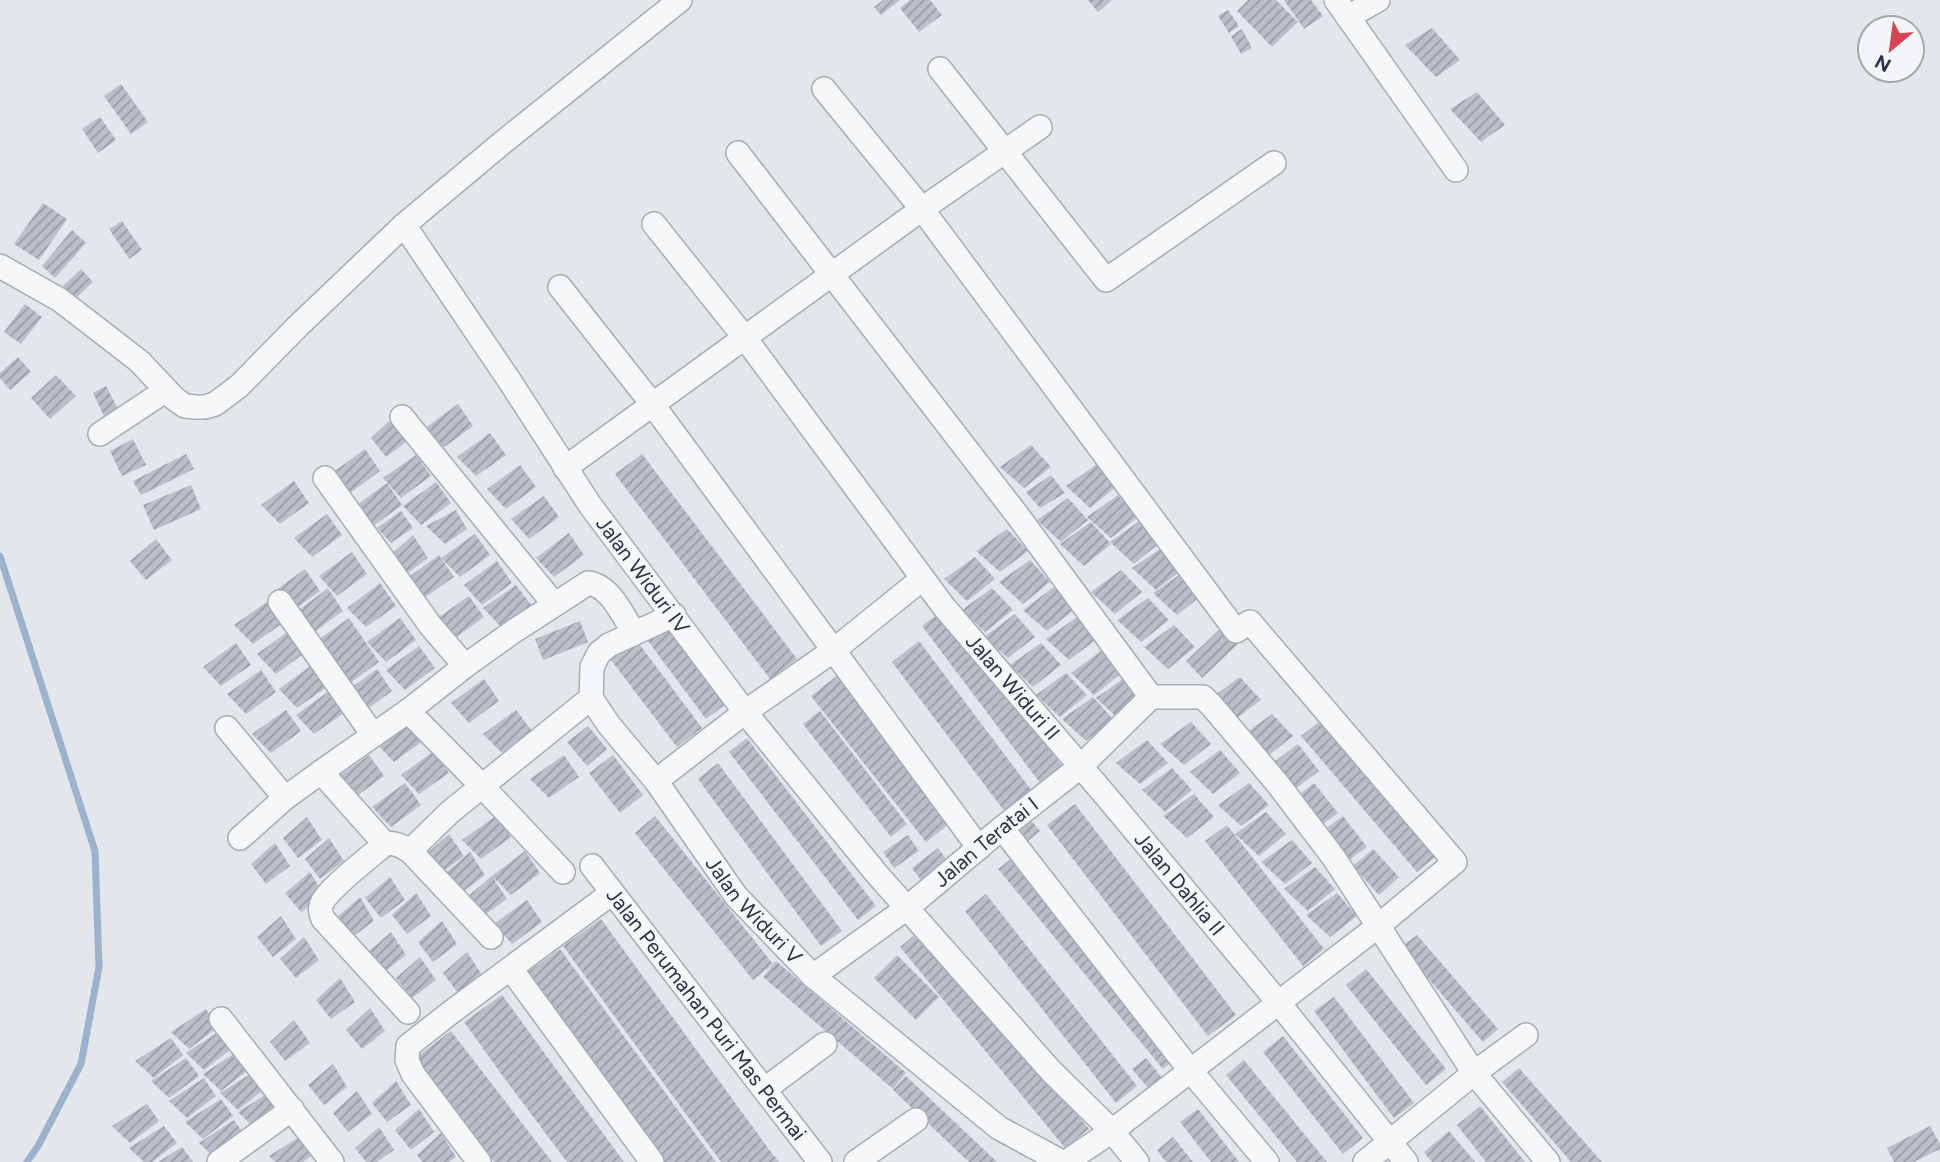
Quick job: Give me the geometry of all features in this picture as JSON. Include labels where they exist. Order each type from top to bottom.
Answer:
[{"type":"street","points":[[0,266],[60,300],[139,361],[165,391],[185,406],[205,407],[239,386],[404,225],[680,0]]},
{"type":"street","points":[[1378,0],[1342,9],[1456,170]]},
{"type":"street","points":[[940,69],[1106,280],[1273,163]]},
{"type":"street","points":[[824,89],[922,209],[1236,631],[1250,622],[1455,862],[1377,927],[1112,1131],[1064,1162]]},
{"type":"street","points":[[565,468],[830,275],[1040,127]]},
{"type":"street","points":[[737,153],[1018,516],[1151,697],[1203,697],[1277,783],[1334,858],[1474,1073],[1548,1162]]},
{"type":"street","name":"Jalan Widuri II","points":[[654,224],[745,338],[922,579],[1080,767]]},
{"type":"street","name":"Jalan Widuri IV","points":[[404,225],[590,505],[745,712],[876,873],[1051,1071],[1112,1131],[1137,1162]]},
{"type":"street","points":[[560,287],[653,405],[979,848]]},
{"type":"street","points":[[100,434],[165,391]]},
{"type":"street","points":[[402,417],[554,604]]},
{"type":"street","points":[[325,478],[430,625],[465,666]]},
{"type":"street","points":[[656,781],[745,712],[834,650],[922,579]]},
{"type":"street","points":[[240,838],[285,798],[408,711],[465,666],[588,583],[596,584],[607,592],[634,633]]},
{"type":"street","points":[[280,602],[373,735]]},
{"type":"street","points":[[410,850],[450,812],[591,698],[592,667],[599,653],[609,645],[674,615]]},
{"type":"street","name":"Jalan Teratai I","points":[[813,976],[907,908],[1080,767],[1151,697]]},
{"type":"street","name":"Jalan Widuri V","points":[[591,698],[609,725],[656,781],[736,896],[813,976],[999,1128],[1064,1162]]},
{"type":"street","points":[[408,711],[563,872]]},
{"type":"street","points":[[227,728],[285,798]]},
{"type":"street","name":"Jalan Dahlia II","points":[[1080,767],[1278,1002],[1406,1162]]},
{"type":"street","points":[[321,772],[385,844]]},
{"type":"street","points":[[1002,828],[1191,1070],[1267,1162]]},
{"type":"street","points":[[408,1012],[323,919],[320,911],[327,896],[385,844],[392,843],[410,850],[491,937]]},
{"type":"street","name":"Jalan Perumahan Puri Mas Permai","points":[[592,866],[820,1162]]},
{"type":"street","points":[[479,1162],[413,1074],[407,1060],[407,1050],[411,1043],[612,893]]},
{"type":"street","points":[[511,969],[652,1162]]},
{"type":"street","points":[[221,1019],[332,1162]]},
{"type":"street","points":[[1365,1162],[1474,1073],[1526,1035]]},
{"type":"street","points":[[765,1089],[825,1044]]},
{"type":"street","points":[[219,1162],[292,1109]]},
{"type":"street","points":[[856,1162],[916,1120]]},
{"type":"building","points":[[883,0],[900,0],[881,15],[874,7]]},
{"type":"building","points":[[910,0],[930,0],[942,15],[919,32],[900,8]]},
{"type":"building","points":[[1088,0],[1112,0],[1098,12]]},
{"type":"building","points":[[1248,0],[1276,0],[1298,22],[1272,47],[1237,11]]},
{"type":"building","points":[[1284,0],[1311,0],[1323,16],[1304,29]]},
{"type":"building","points":[[1228,10],[1239,26],[1229,33],[1218,16]]},
{"type":"building","points":[[1432,28],[1460,60],[1436,77],[1405,45]]},
{"type":"building","points":[[1242,29],[1252,48],[1241,54],[1231,36]]},
{"type":"building","points":[[121,84],[148,122],[131,134],[104,96]]},
{"type":"building","points":[[1477,92],[1505,125],[1481,142],[1450,109]]},
{"type":"building","points":[[100,117],[116,140],[98,153],[82,129]]},
{"type":"building","points":[[43,203],[67,219],[39,260],[14,244]]},
{"type":"building","points":[[122,221],[142,250],[129,259],[109,229]]},
{"type":"building","points":[[72,230],[86,243],[55,278],[42,266]]},
{"type":"building","points":[[81,269],[93,282],[75,299],[63,286]]},
{"type":"building","points":[[25,304],[42,317],[21,344],[4,332]]},
{"type":"building","points":[[18,357],[31,372],[10,390],[0,378],[0,373]]},
{"type":"building","points":[[56,375],[76,396],[50,419],[31,398]]},
{"type":"building","points":[[106,386],[118,409],[104,416],[93,393]]},
{"type":"building","points":[[458,404],[473,426],[443,448],[425,428]]},
{"type":"building","points":[[395,416],[410,439],[386,457],[371,438]]},
{"type":"building","points":[[490,433],[506,455],[476,476],[457,457]]},
{"type":"building","points":[[133,439],[146,465],[122,476],[110,451]]},
{"type":"building","points":[[1031,445],[1051,467],[1024,488],[1000,467]]},
{"type":"building","points":[[365,449],[380,471],[350,493],[332,473]]},
{"type":"building","points":[[186,454],[194,469],[141,495],[133,481]]},
{"type":"building","points":[[642,454],[797,659],[770,679],[615,474]]},
{"type":"building","points":[[416,455],[431,476],[401,498],[383,478]]},
{"type":"building","points":[[1097,464],[1117,486],[1090,508],[1066,486]]},
{"type":"building","points":[[520,465],[536,487],[506,509],[487,489]]},
{"type":"building","points":[[1051,475],[1065,493],[1040,508],[1026,492]]},
{"type":"building","points":[[294,481],[309,503],[280,524],[261,505]]},
{"type":"building","points":[[436,482],[451,503],[421,525],[403,506]]},
{"type":"building","points":[[387,483],[402,505],[372,527],[354,507]]},
{"type":"building","points":[[191,485],[201,509],[154,530],[143,505]]},
{"type":"building","points":[[1118,495],[1138,517],[1111,538],[1087,517]]},
{"type":"building","points":[[544,496],[559,517],[529,539],[511,519]]},
{"type":"building","points":[[1068,498],[1088,520],[1061,542],[1037,520]]},
{"type":"building","points":[[456,510],[467,529],[445,544],[426,526]]},
{"type":"building","points":[[401,511],[413,528],[391,543],[377,528]]},
{"type":"building","points":[[327,514],[342,535],[312,557],[294,538]]},
{"type":"building","points":[[1141,520],[1161,542],[1134,564],[1110,542]]},
{"type":"building","points":[[1091,522],[1111,544],[1084,566],[1060,544]]},
{"type":"building","points":[[1007,529],[1028,551],[1000,572],[976,551]]},
{"type":"building","points":[[569,533],[584,555],[554,577],[536,558]]},
{"type":"building","points":[[475,534],[490,555],[460,577],[441,558]]},
{"type":"building","points":[[413,535],[428,558],[404,576],[388,557]]},
{"type":"building","points":[[156,539],[172,560],[146,580],[130,561]]},
{"type":"building","points":[[1163,547],[1183,569],[1156,590],[1132,568]]},
{"type":"building","points":[[352,552],[367,574],[337,596],[319,576]]},
{"type":"building","points":[[439,555],[454,577],[424,598],[406,579]]},
{"type":"building","points":[[975,557],[995,579],[967,601],[944,579]]},
{"type":"building","points":[[1030,560],[1050,582],[1023,604],[999,582]]},
{"type":"building","points":[[497,561],[512,583],[482,605],[464,585]]},
{"type":"building","points":[[305,569],[320,591],[291,612],[272,593]]},
{"type":"building","points":[[1121,570],[1142,592],[1115,614],[1091,592]]},
{"type":"building","points":[[1185,571],[1205,593],[1177,615],[1153,593]]},
{"type":"building","points":[[380,583],[396,606],[366,627],[347,608]]},
{"type":"building","points":[[516,585],[532,606],[502,628],[483,608]]},
{"type":"building","points":[[1054,587],[1074,610],[1047,631],[1023,610]]},
{"type":"building","points":[[328,588],[343,611],[314,632],[295,613]]},
{"type":"building","points":[[992,588],[1013,610],[985,632],[962,610]]},
{"type":"building","points":[[469,596],[484,617],[454,639],[436,619]]},
{"type":"building","points":[[1148,598],[1169,620],[1141,642],[1117,620]]},
{"type":"building","points":[[268,601],[283,623],[253,644],[234,625]]},
{"type":"building","points":[[945,609],[1062,766],[1040,783],[922,626]]},
{"type":"building","points":[[1015,614],[1035,637],[1008,658],[984,637]]},
{"type":"building","points":[[1077,617],[1097,639],[1069,660],[1046,639]]},
{"type":"building","points":[[349,618],[379,662],[349,684],[315,642]]},
{"type":"building","points":[[400,618],[416,640],[386,662],[367,642]]},
{"type":"building","points":[[580,621],[588,642],[543,660],[535,639]]},
{"type":"building","points":[[672,623],[730,701],[706,719],[648,641]]},
{"type":"building","points":[[1174,625],[1195,647],[1168,669],[1144,647]]},
{"type":"building","points":[[1222,627],[1238,644],[1202,678],[1186,661]]},
{"type":"building","points":[[290,630],[306,652],[276,674],[257,654]]},
{"type":"building","points":[[634,637],[702,728],[677,747],[608,656]]},
{"type":"building","points":[[919,641],[1032,791],[1005,812],[892,662]]},
{"type":"building","points":[[236,643],[251,665],[221,686],[203,667]]},
{"type":"building","points":[[1041,643],[1061,665],[1033,687],[1010,665]]},
{"type":"building","points":[[419,646],[435,668],[405,690],[386,670]]},
{"type":"building","points":[[1101,651],[1122,673],[1094,695],[1071,673]]},
{"type":"building","points":[[312,665],[327,687],[297,708],[279,689]]},
{"type":"building","points":[[377,669],[392,691],[362,713],[344,693]]},
{"type":"building","points":[[261,670],[276,692],[246,714],[227,694]]},
{"type":"building","points":[[1066,673],[1087,695],[1060,717],[1036,695]]},
{"type":"building","points":[[838,675],[953,821],[926,842],[811,696]]},
{"type":"building","points":[[1127,676],[1148,698],[1120,720],[1096,698]]},
{"type":"building","points":[[1240,677],[1261,700],[1233,721],[1210,699]]},
{"type":"building","points":[[484,679],[499,701],[469,723],[451,703]]},
{"type":"building","points":[[329,691],[344,713],[314,734],[296,715]]},
{"type":"building","points":[[1093,697],[1113,719],[1086,741],[1062,719]]},
{"type":"building","points":[[286,710],[301,731],[271,753],[252,734]]},
{"type":"building","points":[[516,710],[532,731],[502,753],[483,734]]},
{"type":"building","points":[[820,711],[907,824],[891,837],[803,724]]},
{"type":"building","points":[[1272,714],[1293,736],[1265,758],[1242,736]]},
{"type":"building","points":[[409,719],[424,740],[394,762],[375,742]]},
{"type":"building","points":[[1320,721],[1435,857],[1417,872],[1301,736]]},
{"type":"building","points":[[1191,722],[1211,744],[1184,765],[1160,744]]},
{"type":"building","points":[[588,726],[607,749],[587,766],[567,742]]},
{"type":"building","points":[[747,738],[876,906],[858,920],[729,752]]},
{"type":"building","points":[[1147,740],[1168,763],[1140,784],[1116,763]]},
{"type":"building","points":[[1298,744],[1319,771],[1291,792],[1270,765]]},
{"type":"building","points":[[1220,750],[1240,773],[1213,794],[1190,772]]},
{"type":"building","points":[[434,751],[449,773],[419,794],[401,775]]},
{"type":"building","points":[[369,755],[384,776],[354,798],[336,778]]},
{"type":"building","points":[[564,755],[579,777],[549,798],[530,779]]},
{"type":"building","points":[[613,755],[643,795],[620,813],[589,773]]},
{"type":"building","points":[[718,763],[842,931],[821,946],[698,779]]},
{"type":"building","points":[[1172,768],[1192,790],[1165,812],[1142,790]]},
{"type":"building","points":[[405,783],[421,805],[391,827],[372,807]]},
{"type":"building","points":[[1249,783],[1269,805],[1241,826],[1218,805]]},
{"type":"building","points":[[1314,783],[1338,813],[1318,828],[1295,798]]},
{"type":"building","points":[[1194,794],[1214,817],[1187,838],[1163,816]]},
{"type":"building","points":[[1075,804],[1236,1015],[1208,1036],[1047,825]]},
{"type":"building","points":[[1266,812],[1286,834],[1259,856],[1235,834]]},
{"type":"building","points":[[496,816],[511,837],[481,859],[462,840]]},
{"type":"building","points":[[655,816],[773,964],[753,980],[635,833]]},
{"type":"building","points":[[1343,816],[1367,847],[1345,863],[1321,832]]},
{"type":"building","points":[[307,817],[322,840],[298,858],[283,838]]},
{"type":"building","points":[[1030,819],[1040,831],[1020,848],[1010,836]]},
{"type":"building","points":[[1227,825],[1324,949],[1303,966],[1205,841]]},
{"type":"building","points":[[449,834],[464,856],[440,874],[425,855]]},
{"type":"building","points":[[908,835],[919,851],[894,868],[883,852]]},
{"type":"building","points":[[329,838],[344,861],[320,879],[305,859]]},
{"type":"building","points":[[1292,840],[1312,863],[1285,884],[1261,862]]},
{"type":"building","points":[[275,843],[290,866],[266,884],[251,864]]},
{"type":"building","points":[[938,848],[949,863],[923,883],[912,868]]},
{"type":"building","points":[[1373,849],[1399,877],[1379,895],[1353,866]]},
{"type":"building","points":[[525,851],[540,873],[511,895],[492,876]]},
{"type":"building","points":[[470,852],[485,875],[461,893],[446,873]]},
{"type":"building","points":[[1012,858],[1177,1058],[1163,1069],[998,869]]},
{"type":"building","points":[[1315,867],[1335,889],[1308,911],[1284,889]]},
{"type":"building","points":[[310,872],[324,895],[301,912],[285,893]]},
{"type":"building","points":[[492,876],[507,899],[483,916],[467,897]]},
{"type":"building","points":[[390,877],[405,900],[381,918],[365,898]]},
{"type":"building","points":[[416,893],[431,916],[407,934],[392,915]]},
{"type":"building","points":[[1337,893],[1357,916],[1330,937],[1306,915]]},
{"type":"building","points":[[986,894],[1137,1086],[1116,1103],[965,911]]},
{"type":"building","points":[[360,897],[374,921],[351,938],[335,919]]},
{"type":"building","points":[[527,900],[542,922],[512,944],[494,924]]},
{"type":"building","points":[[281,916],[296,939],[273,957],[257,937]]},
{"type":"building","points":[[601,919],[779,1162],[721,1162],[563,946]]},
{"type":"building","points":[[442,921],[457,944],[433,962],[418,942]]},
{"type":"building","points":[[923,928],[1089,1129],[1065,1148],[900,947]]},
{"type":"building","points":[[391,932],[406,955],[383,973],[367,953]]},
{"type":"building","points":[[1417,935],[1498,1029],[1483,1042],[1401,947]]},
{"type":"building","points":[[304,937],[319,960],[296,978],[280,959]]},
{"type":"building","points":[[560,949],[716,1162],[658,1162],[522,976]]},
{"type":"building","points":[[467,952],[482,975],[458,993],[443,973]]},
{"type":"building","points":[[897,955],[939,997],[916,1020],[874,978]]},
{"type":"building","points":[[420,957],[436,980],[412,998],[396,978]]},
{"type":"building","points":[[776,961],[906,1073],[893,1089],[763,977]]},
{"type":"building","points":[[1366,969],[1446,1069],[1426,1085],[1346,985]]},
{"type":"building","points":[[340,978],[355,1002],[331,1019],[316,1000]]},
{"type":"building","points":[[502,995],[624,1162],[567,1162],[502,1075],[464,1022]]},
{"type":"building","points":[[1334,997],[1414,1103],[1394,1118],[1314,1011]]},
{"type":"building","points":[[370,1008],[385,1031],[362,1049],[346,1030]]},
{"type":"building","points":[[206,1009],[218,1027],[189,1049],[171,1032]]},
{"type":"building","points":[[294,1020],[310,1043],[285,1061],[270,1042]]},
{"type":"building","points":[[221,1030],[234,1047],[204,1070],[186,1053]]},
{"type":"building","points":[[451,1031],[552,1162],[494,1162],[414,1059]]},
{"type":"building","points":[[1283,1036],[1363,1138],[1343,1154],[1263,1052]]},
{"type":"building","points":[[171,1038],[183,1055],[154,1078],[135,1061]]},
{"type":"building","points":[[238,1051],[251,1068],[221,1091],[203,1074]]},
{"type":"building","points":[[186,1058],[199,1076],[169,1098],[151,1081]]},
{"type":"building","points":[[1146,1058],[1167,1084],[1154,1095],[1132,1069]]},
{"type":"building","points":[[1244,1060],[1327,1162],[1297,1162],[1226,1075]]},
{"type":"building","points":[[333,1064],[347,1087],[324,1105],[308,1085]]},
{"type":"building","points":[[1519,1068],[1602,1162],[1571,1162],[1502,1082]]},
{"type":"building","points":[[255,1071],[267,1087],[238,1110],[220,1093]]},
{"type":"building","points":[[906,1076],[997,1162],[969,1162],[893,1090]]},
{"type":"building","points":[[204,1078],[216,1096],[187,1118],[169,1101]]},
{"type":"building","points":[[396,1081],[411,1105],[387,1122],[372,1103]]},
{"type":"building","points":[[273,1090],[285,1107],[256,1130],[238,1112]]},
{"type":"building","points":[[357,1091],[372,1114],[348,1132],[333,1113]]},
{"type":"building","points":[[221,1099],[233,1116],[203,1139],[185,1122]]},
{"type":"building","points":[[147,1104],[159,1121],[130,1143],[112,1126]]},
{"type":"building","points":[[1480,1106],[1525,1162],[1486,1162],[1457,1125]]},
{"type":"building","points":[[419,1109],[434,1132],[411,1150],[395,1130]]},
{"type":"building","points":[[1198,1109],[1239,1162],[1211,1162],[1180,1122]]},
{"type":"building","points":[[234,1120],[246,1137],[217,1160],[199,1143]]},
{"type":"building","points":[[164,1126],[177,1143],[152,1162],[144,1162],[129,1148]]},
{"type":"building","points":[[1930,1126],[1940,1149],[1914,1162],[1894,1162],[1887,1148]]},
{"type":"building","points":[[379,1127],[394,1150],[377,1162],[366,1162],[355,1148]]},
{"type":"building","points":[[1449,1131],[1475,1162],[1432,1162],[1424,1152]]},
{"type":"building","points":[[441,1133],[456,1157],[449,1162],[422,1162],[417,1155]]},
{"type":"building","points":[[304,1134],[317,1152],[303,1162],[275,1162],[269,1156]]},
{"type":"building","points":[[1173,1137],[1193,1162],[1166,1162],[1157,1150]]},
{"type":"building","points":[[182,1147],[193,1162],[158,1162]]},
{"type":"waterway","points":[[0,556],[95,851],[99,967],[81,1064],[27,1162]]}]
